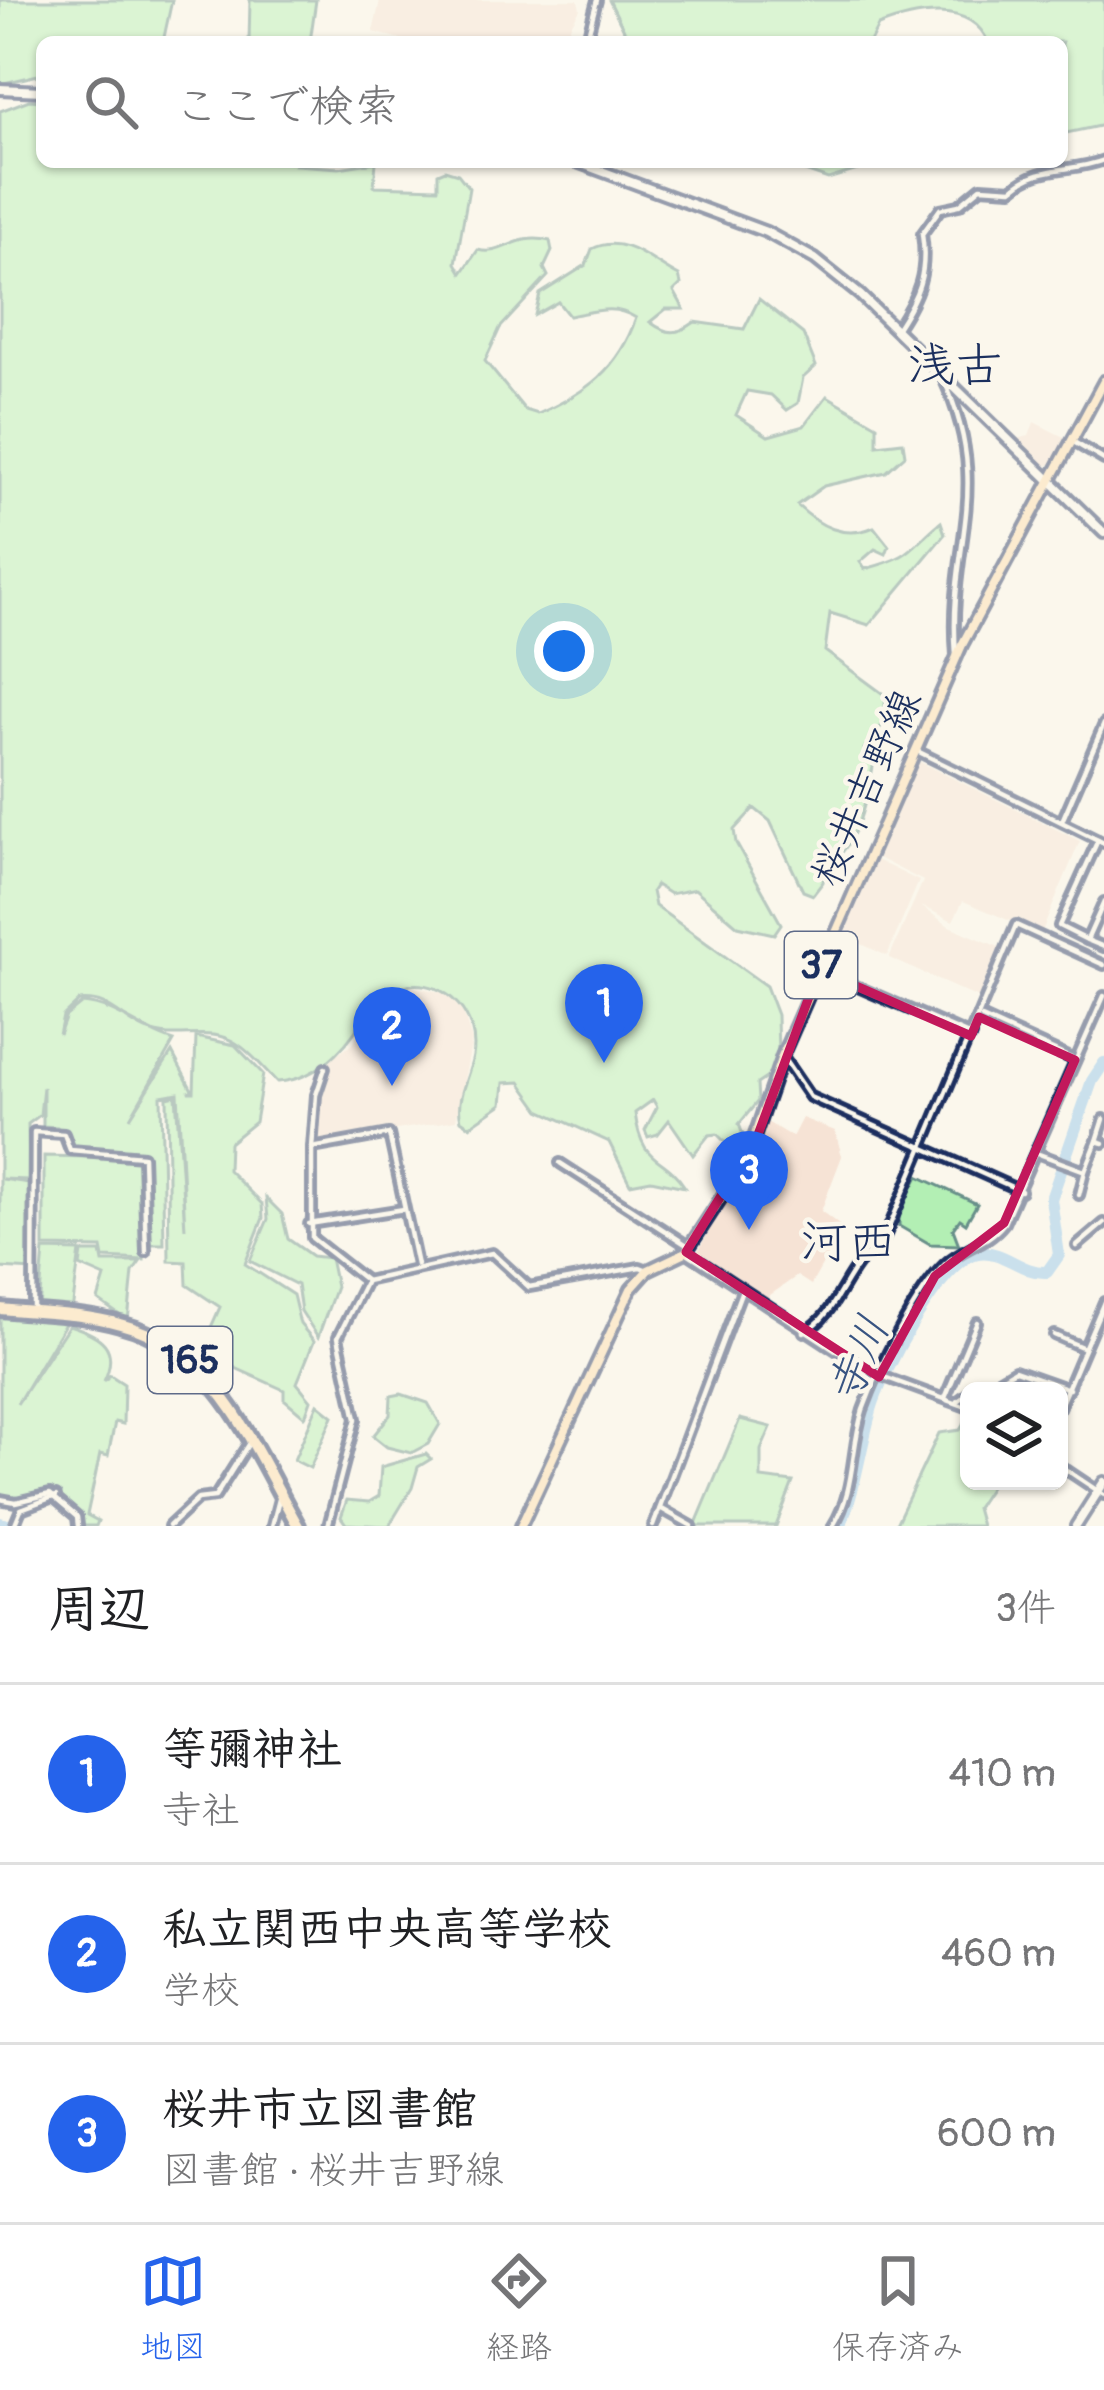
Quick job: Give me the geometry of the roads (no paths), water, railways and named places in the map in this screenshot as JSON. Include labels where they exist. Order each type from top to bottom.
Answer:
[{"type":"highway","name":"165","points":[[0,1309],[106,1321],[157,1338],[213,1381],[298,1526]]},
{"type":"main road","name":"桜井吉野線","points":[[688,1250],[756,1140],[782,1056],[956,661],[1104,381]]},
{"type":"main road","points":[[521,1526],[631,1289],[648,1270],[688,1250]]},
{"type":"street","points":[[588,36],[597,0]]},
{"type":"street","points":[[0,89],[36,91]]},
{"type":"street","points":[[896,329],[919,290],[926,260],[922,234],[940,208],[959,205],[981,187],[1012,189],[1031,172],[1079,170],[1104,160]]},
{"type":"street","points":[[593,168],[766,232],[815,259],[896,329],[1104,533]]},
{"type":"street","points":[[606,173],[608,168]]},
{"type":"street","points":[[941,374],[960,418],[971,464],[953,619],[956,661]]},
{"type":"street","points":[[1072,441],[1104,460]]},
{"type":"street","points":[[1062,821],[1104,724]]},
{"type":"street","points":[[917,752],[1101,842],[1059,926],[1104,947]]},
{"type":"street","points":[[1087,940],[1104,902]]},
{"type":"street","points":[[804,1332],[822,1320],[867,1251],[882,1244],[1016,925],[1104,965]]},
{"type":"street","points":[[819,970],[971,1036]]},
{"type":"street","points":[[833,1526],[848,1499],[863,1411],[935,1276],[947,1262],[996,1234],[1022,1191],[1104,996]]},
{"type":"street","points":[[979,1017],[1075,1060]]},
{"type":"street","points":[[782,1056],[810,1096],[926,1144],[1022,1191]]},
{"type":"street","points":[[325,1068],[316,1095],[309,1224],[312,1238],[366,1281]]},
{"type":"street","points":[[1079,1195],[1104,1119]]},
{"type":"street","points":[[32,1312],[34,1132],[64,1134],[70,1150],[143,1156],[146,1252]]},
{"type":"street","points":[[312,1148],[389,1134],[417,1265]]},
{"type":"street","points":[[1039,1154],[1085,1172]]},
{"type":"street","points":[[560,1162],[804,1332],[881,1378],[958,1401]]},
{"type":"street","points":[[309,1224],[404,1209]]},
{"type":"street","points":[[1076,1246],[1104,1223]]},
{"type":"street","points":[[328,1526],[356,1419],[338,1337],[366,1281],[417,1265],[492,1253],[529,1287],[640,1267],[648,1270]]},
{"type":"street","points":[[653,1526],[742,1290]]},
{"type":"street","points":[[1069,1389],[1104,1302]]},
{"type":"street","points":[[945,1398],[977,1322]]},
{"type":"street","points":[[1054,1335],[1084,1348]]},
{"type":"street","points":[[995,1382],[1015,1370],[1049,1382]]},
{"type":"street","points":[[169,1526],[198,1499],[215,1497],[250,1441]]},
{"type":"street","points":[[1068,1470],[1102,1489],[1076,1526]]},
{"type":"street","points":[[272,1526],[280,1494]]},
{"type":"street","points":[[15,1524],[21,1508],[56,1496]]},
{"type":"street","points":[[0,1499],[56,1496],[76,1517],[78,1526]]},
{"type":"street","points":[[660,1508],[692,1526]]},
{"type":"waterway","name":"寺川","points":[[840,1526],[877,1394],[914,1321],[947,1275],[978,1253],[1038,1272],[1047,1272],[1059,1255],[1051,1199],[1092,1081],[1104,1063]]},
{"type":"waterway","points":[[0,1523],[11,1526]]},
{"type":"place","name":"等彌神社","points":[[604,1063]]},
{"type":"place","name":"私立関西中央高等学校","points":[[392,1086]]},
{"type":"place","name":"桜井市立図書館","points":[[749,1230]]},
{"type":"district","name":"浅古","points":[[955,366]]},
{"type":"district","name":"河西","points":[[848,1243]]}]
